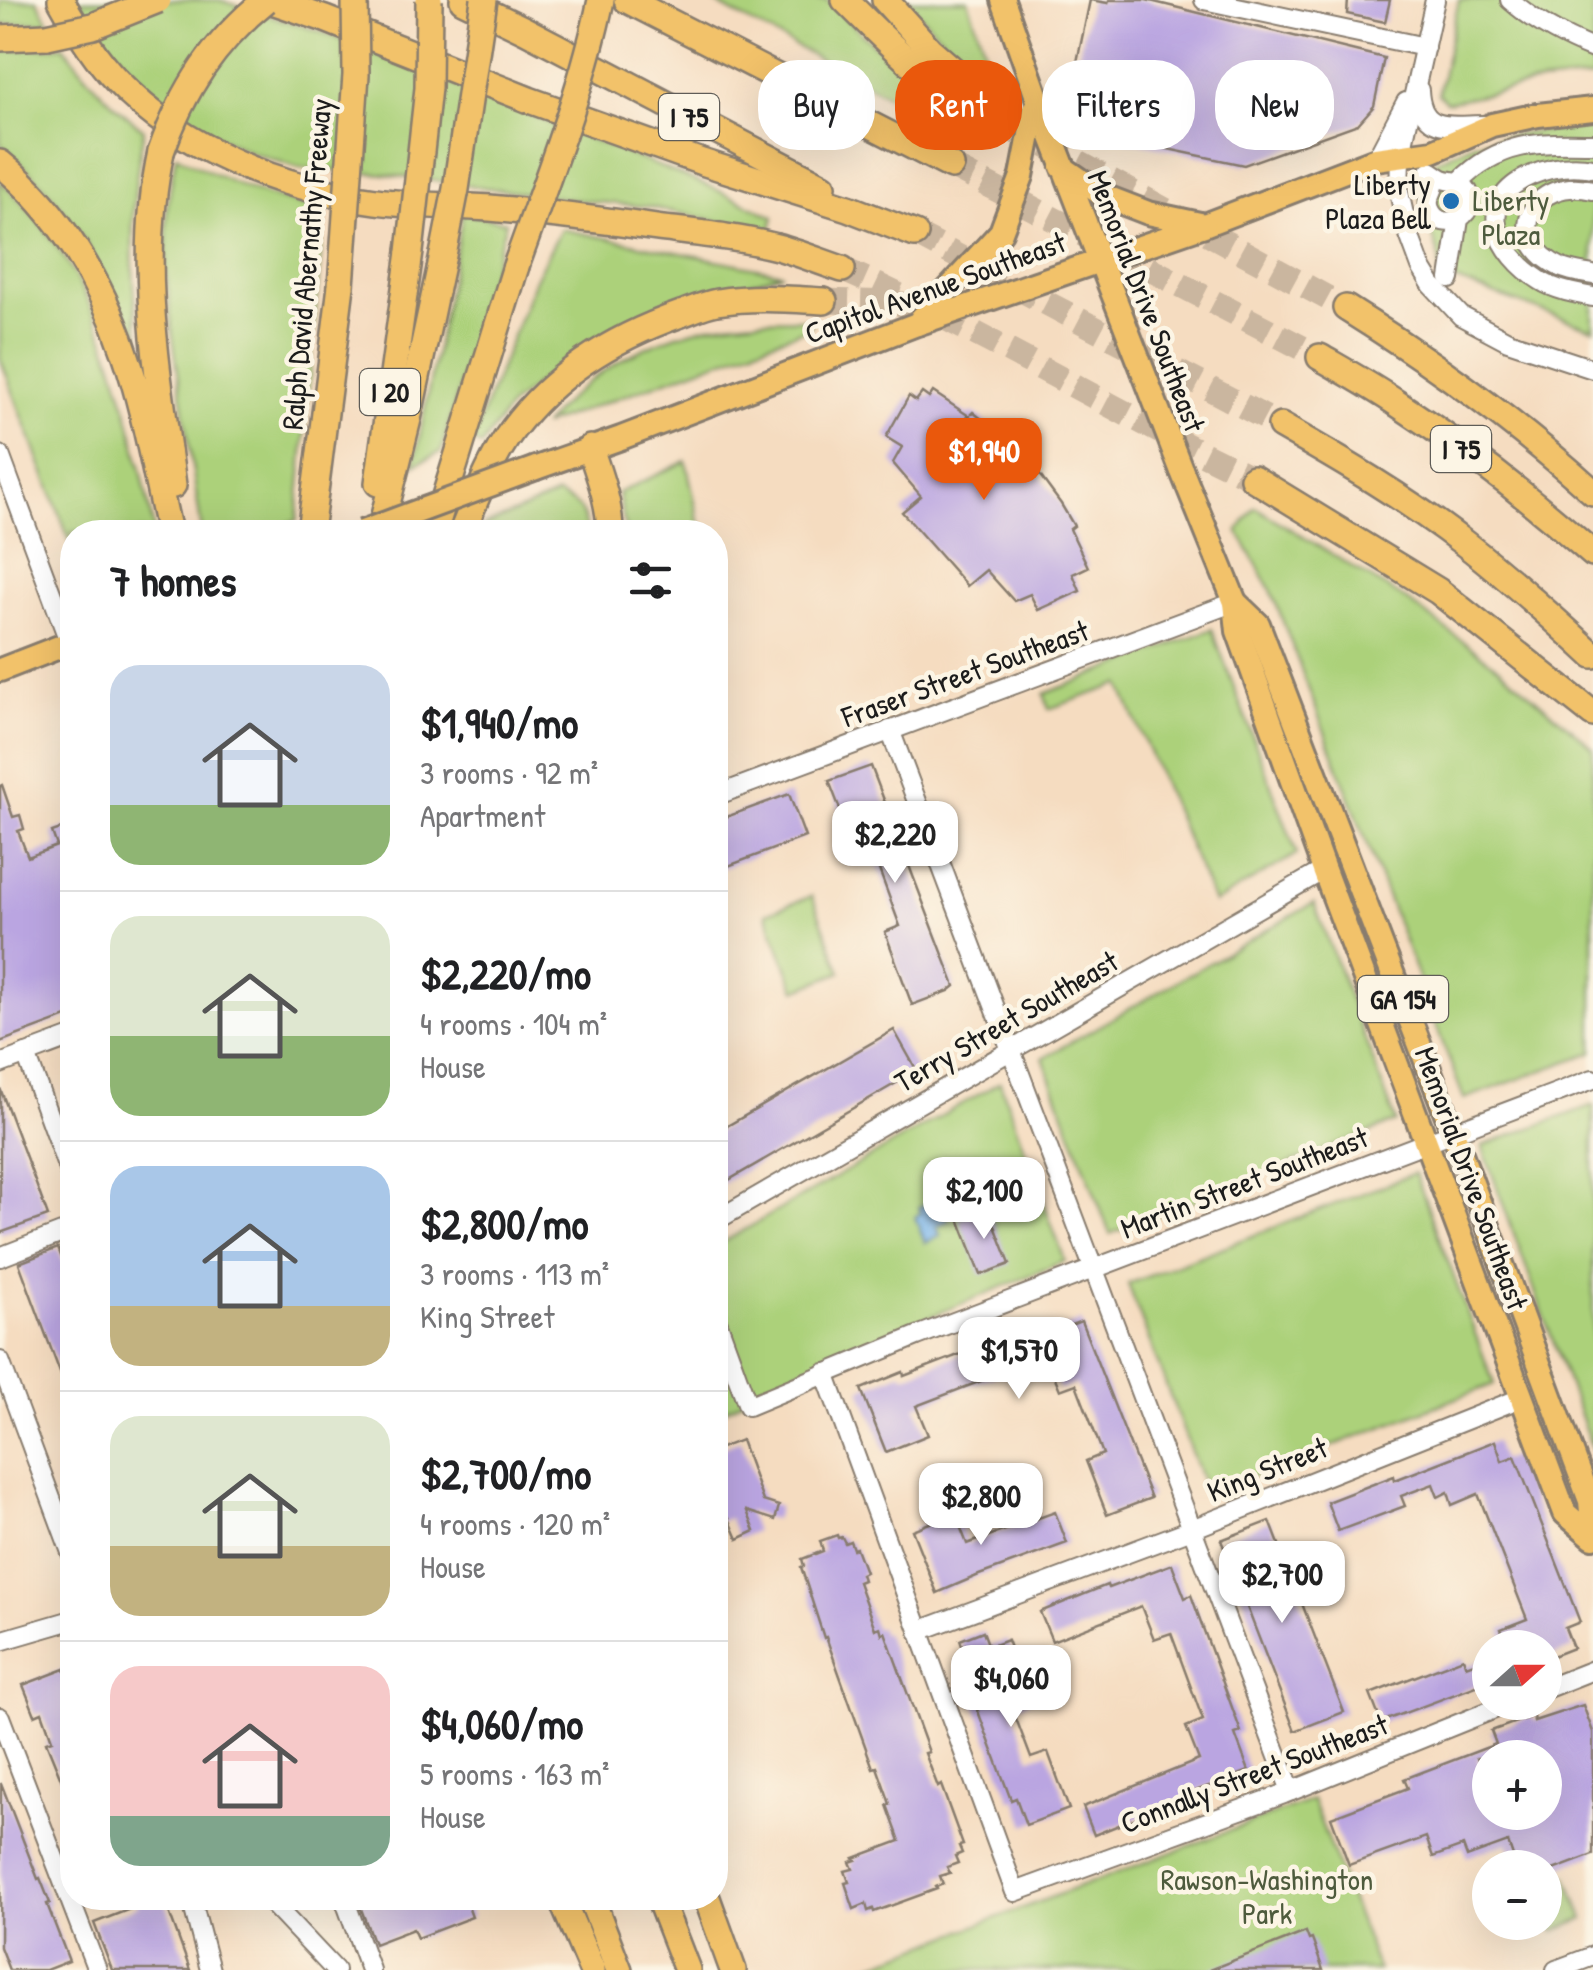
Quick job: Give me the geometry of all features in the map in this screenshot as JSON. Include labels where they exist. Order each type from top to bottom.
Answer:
[{"type":"highway","points":[[61,0],[91,49],[134,96],[190,139],[252,170],[318,190],[380,201],[489,208],[713,235],[778,247],[842,269]]},
{"type":"highway","points":[[0,38],[47,36],[93,26],[158,0]]},
{"type":"highway","points":[[177,520],[161,400],[150,266],[155,178],[182,100],[202,67],[228,34],[268,0]]},
{"type":"highway","name":"I 75","points":[[268,0],[530,100],[915,234],[463,0]]},
{"type":"highway","name":"Ralph David Abernathy Freeway","points":[[312,520],[341,286],[356,75],[356,0]]},
{"type":"highway","name":"I 20","points":[[372,520],[410,252],[428,88],[429,0]]},
{"type":"highway","points":[[383,520],[456,189],[484,0]]},
{"type":"highway","points":[[438,520],[516,266],[560,143],[600,0]]},
{"type":"highway","name":"I 75","points":[[627,0],[951,166]]},
{"type":"highway","points":[[654,0],[757,65]]},
{"type":"highway","points":[[845,0],[917,70],[954,99],[983,108],[885,0]]},
{"type":"highway","points":[[0,163],[48,210],[108,308],[126,355],[166,520]]},
{"type":"highway","points":[[467,520],[511,432],[547,390],[615,341],[714,302],[755,298],[824,302]]},
{"type":"highway","points":[[1346,308],[1416,352],[1515,424],[1593,492]]},
{"type":"highway","name":"I 75","points":[[1320,356],[1398,404],[1474,458],[1593,554]]},
{"type":"highway","name":"I 75","points":[[1281,426],[1368,477],[1462,541],[1593,655]]},
{"type":"highway","points":[[590,448],[610,520]]},
{"type":"highway","points":[[1254,478],[1438,591],[1593,714]]},
{"type":"highway","points":[[566,1910],[592,1970]]},
{"type":"highway","points":[[596,1910],[619,1970]]},
{"type":"highway","points":[[663,1910],[687,1970]]},
{"type":"highway","points":[[711,1910],[733,1970]]},
{"type":"main road","name":"Memorial Drive Southeast","points":[[1007,10],[1062,167],[1235,602],[1238,631],[1324,870],[1565,1513],[1593,1535]]},
{"type":"main road","points":[[917,324],[1000,232],[1022,176],[1039,107]]},
{"type":"main road","name":"Capitol Avenue Southeast","points":[[395,520],[917,324],[1214,221],[1376,159],[1433,150],[1492,126],[1538,115],[1593,110]]},
{"type":"main road","points":[[1062,167],[1104,196],[1148,214],[1214,221]]},
{"type":"main road","name":"Memorial Drive Southeast","points":[[1235,602],[1258,624],[1453,1132],[1590,1501],[1593,1535]]},
{"type":"main road","points":[[0,670],[60,650]]},
{"type":"street","points":[[1204,0],[1425,47]]},
{"type":"street","points":[[1435,0],[1400,157],[1398,192],[1422,267],[1444,300],[1461,316],[1508,340],[1593,369]]},
{"type":"street","points":[[1510,0],[1551,30],[1593,49]]},
{"type":"street","points":[[1418,79],[1422,110],[1434,124],[1492,126]]},
{"type":"street","points":[[1376,159],[1418,79]]},
{"type":"street","points":[[1459,182],[1475,166],[1500,152],[1525,145],[1593,143]]},
{"type":"street","points":[[1593,168],[1569,165],[1528,176],[1498,201],[1496,226],[1503,244],[1521,267],[1545,284],[1593,297]]},
{"type":"street","points":[[1450,279],[1464,212],[1468,192],[1459,182],[1430,171],[1434,186],[1428,198],[1431,211],[1440,220],[1446,222],[1464,212],[1498,210],[1528,216]]},
{"type":"street","points":[[1593,190],[1575,187],[1554,192],[1538,202],[1528,216],[1527,229],[1540,252],[1557,266],[1593,276]]},
{"type":"street","points":[[0,456],[60,614]]},
{"type":"street","name":"Fraser Street Southeast","points":[[728,791],[1235,602]]},
{"type":"street","points":[[890,730],[1291,1791]]},
{"type":"street","name":"Terry Street Southeast","points":[[728,1213],[1324,870]]},
{"type":"street","points":[[0,1064],[60,1041]]},
{"type":"street","points":[[26,1054],[60,1147]]},
{"type":"street","name":"Martin Street Southeast","points":[[728,1351],[748,1406],[916,1336],[1593,1079]]},
{"type":"street","points":[[0,1257],[60,1234]]},
{"type":"street","points":[[0,1360],[60,1522]]},
{"type":"street","points":[[826,1374],[919,1631]]},
{"type":"street","name":"King Street","points":[[919,1631],[1192,1529],[1521,1398]]},
{"type":"street","points":[[0,1641],[60,1624]]},
{"type":"street","name":"Connally Street Southeast","points":[[919,1631],[1015,1892],[1291,1791],[1472,1718]]},
{"type":"street","points":[[1562,1683],[1593,1670]]},
{"type":"street","points":[[0,1716],[60,1873]]},
{"type":"street","points":[[74,1910],[97,1970]]},
{"type":"street","points":[[194,1910],[210,1970]]},
{"type":"street","points":[[278,1910],[335,1970]]},
{"type":"street","points":[[348,1910],[370,1970]]},
{"type":"street","points":[[1556,1970],[1593,1956]]},
{"type":"green space","points":[[0,0],[37,0],[49,22],[0,25]]},
{"type":"green space","points":[[79,0],[219,0],[322,32],[713,188],[774,217],[770,232],[650,207],[384,174],[299,168],[250,152],[212,134],[153,91],[102,37]]},
{"type":"green space","points":[[709,0],[827,0],[895,62],[895,99],[875,89],[875,60],[821,60]]},
{"type":"green space","points":[[906,0],[968,0],[988,60],[967,60]]},
{"type":"green space","points":[[1459,0],[1593,0],[1593,78],[1540,83],[1447,102],[1438,94]]},
{"type":"green space","points":[[64,46],[101,91],[144,130],[133,208],[139,336],[133,339],[79,233],[45,188],[0,144],[0,51]]},
{"type":"green space","name":"Liberty Plaza","points":[[1593,127],[1593,329],[1439,275],[1437,249],[1420,193],[1425,166],[1474,143]]},
{"type":"green space","points":[[176,155],[248,188],[325,210],[297,520],[200,520],[173,338],[166,270],[167,208]]},
{"type":"green space","points":[[0,181],[35,217],[87,298],[121,389],[151,520],[62,520],[0,358]]},
{"type":"green space","points":[[463,213],[506,222],[441,452],[414,465]]},
{"type":"green space","points":[[561,229],[782,273],[623,322],[511,405],[481,446],[472,441],[535,279]]},
{"type":"green space","points":[[814,319],[809,328],[544,425],[599,374],[666,339],[726,323]]},
{"type":"green space","points":[[686,461],[699,520],[624,520],[618,493]]},
{"type":"green space","points":[[557,495],[579,508],[585,520],[498,520]]},
{"type":"green space","points":[[1255,507],[1406,600],[1501,669],[1593,747],[1593,1052],[1464,1099],[1271,590],[1238,531]]},
{"type":"green space","points":[[1212,629],[1297,854],[1214,903],[1120,684],[1049,709],[1044,694]]},
{"type":"green space","points":[[812,896],[841,972],[796,990],[766,913]]},
{"type":"green space","points":[[1314,903],[1396,1122],[1110,1234],[1043,1058]]},
{"type":"green space","points":[[1000,1082],[1065,1261],[767,1384],[728,1408],[728,1239]]},
{"type":"green space","points":[[1593,1105],[1593,1451],[1482,1146]]},
{"type":"green space","points":[[1415,1173],[1494,1384],[1207,1494],[1128,1284]]},
{"type":"green space","name":"Rawson-Washington Park","points":[[1312,1800],[1378,1970],[857,1970]]},
{"type":"green space","points":[[1566,1875],[1584,1919],[1562,1928],[1562,1877]]},
{"type":"water","points":[[956,1180],[965,1201],[945,1209],[949,1220],[937,1226],[940,1236],[925,1243],[915,1217],[921,1213],[919,1207],[934,1201],[931,1193]]},
{"type":"building","points":[[1090,0],[1146,0],[1384,58],[1374,106],[1358,124],[1334,133],[1334,60],[1215,60],[1215,150],[1286,150],[1244,165],[1172,150],[1195,150],[1195,60],[1077,60]]},
{"type":"building","points":[[1348,0],[1390,0],[1385,22],[1347,14]]},
{"type":"building","points":[[933,392],[969,416],[973,412],[1033,466],[1074,526],[1070,529],[1088,567],[1073,574],[1080,591],[1038,610],[1030,594],[1014,601],[986,570],[967,586],[902,512],[921,496],[893,463],[902,447],[886,437],[909,396],[916,401],[922,393],[929,398]]},
{"type":"building","points":[[871,766],[955,986],[912,1005],[885,932],[900,926],[871,848],[857,853],[829,781]]},
{"type":"building","points":[[0,786],[13,817],[20,815],[24,829],[18,831],[28,857],[57,846],[52,832],[60,829],[60,1020],[0,1042]]},
{"type":"building","points":[[789,794],[805,837],[728,866],[728,816]]},
{"type":"building","points":[[894,1030],[917,1071],[728,1180],[728,1126]]},
{"type":"building","points":[[0,1088],[48,1216],[0,1233]]},
{"type":"building","points":[[988,1208],[1010,1264],[981,1275],[959,1219]]},
{"type":"building","points":[[58,1248],[60,1253],[60,1373],[19,1263]]},
{"type":"building","points":[[1081,1321],[1151,1498],[1107,1515],[1086,1461],[1103,1454],[1076,1384],[1060,1390],[1046,1356],[916,1406],[928,1435],[886,1452],[861,1389],[1015,1333],[1020,1345]]},
{"type":"building","points":[[741,1440],[763,1501],[779,1506],[775,1520],[747,1511],[755,1531],[738,1539],[728,1518],[728,1445]]},
{"type":"building","points":[[1495,1441],[1502,1461],[1515,1456],[1580,1622],[1565,1628],[1573,1648],[1562,1652],[1562,1630],[1501,1630],[1527,1619],[1478,1494],[1452,1505],[1448,1492],[1438,1497],[1433,1484],[1401,1496],[1405,1506],[1338,1531],[1327,1502],[1394,1476],[1395,1480]]},
{"type":"building","points":[[1055,1512],[1067,1543],[937,1593],[912,1530],[955,1513],[967,1544]]},
{"type":"building","points":[[1270,1521],[1344,1712],[1295,1731],[1221,1540]]},
{"type":"building","points":[[837,1535],[856,1548],[865,1572],[858,1582],[875,1629],[880,1627],[882,1634],[885,1632],[929,1752],[925,1753],[963,1845],[959,1846],[962,1853],[955,1856],[958,1863],[947,1867],[950,1873],[940,1876],[943,1884],[937,1889],[874,1912],[868,1911],[866,1904],[854,1909],[845,1871],[853,1869],[850,1862],[854,1858],[900,1841],[877,1767],[873,1768],[801,1567],[802,1559],[823,1551],[820,1541]]},
{"type":"building","points":[[1172,1564],[1185,1598],[1191,1595],[1241,1732],[1235,1734],[1249,1771],[1094,1835],[1083,1807],[1199,1760],[1186,1727],[1203,1720],[1171,1633],[1154,1639],[1141,1606],[1052,1641],[1040,1612]]},
{"type":"building","points":[[983,1631],[989,1647],[1007,1640],[1029,1701],[1012,1708],[1031,1758],[1048,1752],[1069,1809],[1026,1825],[1016,1798],[1011,1800],[969,1687],[976,1685],[960,1640]]},
{"type":"building","points":[[1463,1658],[1466,1666],[1472,1664],[1472,1688],[1381,1722],[1370,1694]]},
{"type":"building","points":[[60,1671],[60,1776],[46,1742],[52,1740],[42,1712],[35,1715],[23,1685]]},
{"type":"building","points":[[1583,1705],[1593,1732],[1593,1855],[1562,1867],[1562,1850],[1511,1850],[1508,1842],[1486,1850],[1472,1850],[1472,1855],[1467,1857],[1463,1846],[1433,1857],[1426,1837],[1349,1865],[1331,1817],[1408,1788],[1404,1779],[1472,1753],[1472,1830],[1562,1830],[1562,1740],[1494,1740],[1491,1731],[1534,1720],[1562,1720],[1562,1712]]},
{"type":"building","points":[[1,1783],[69,1961],[46,1970],[9,1970],[0,1947]]},
{"type":"building","points":[[128,1910],[168,1910],[190,1970],[112,1970],[94,1923]]},
{"type":"building","points":[[361,1910],[469,1910],[472,1917],[417,1938],[413,1929],[374,1944]]},
{"type":"building","points":[[1306,1932],[1323,1970],[1209,1970]]},
{"type":"tunnel","points":[[1022,135],[1346,308]]},
{"type":"tunnel","points":[[951,166],[1320,357]]},
{"type":"tunnel","points":[[915,234],[1281,426]]},
{"type":"tunnel","points":[[842,269],[1253,478]]},
{"type":"tunnel","points":[[824,301],[908,305]]},
{"type":"place","name":"Liberty Plaza Bell","points":[[1451,201]]}]
